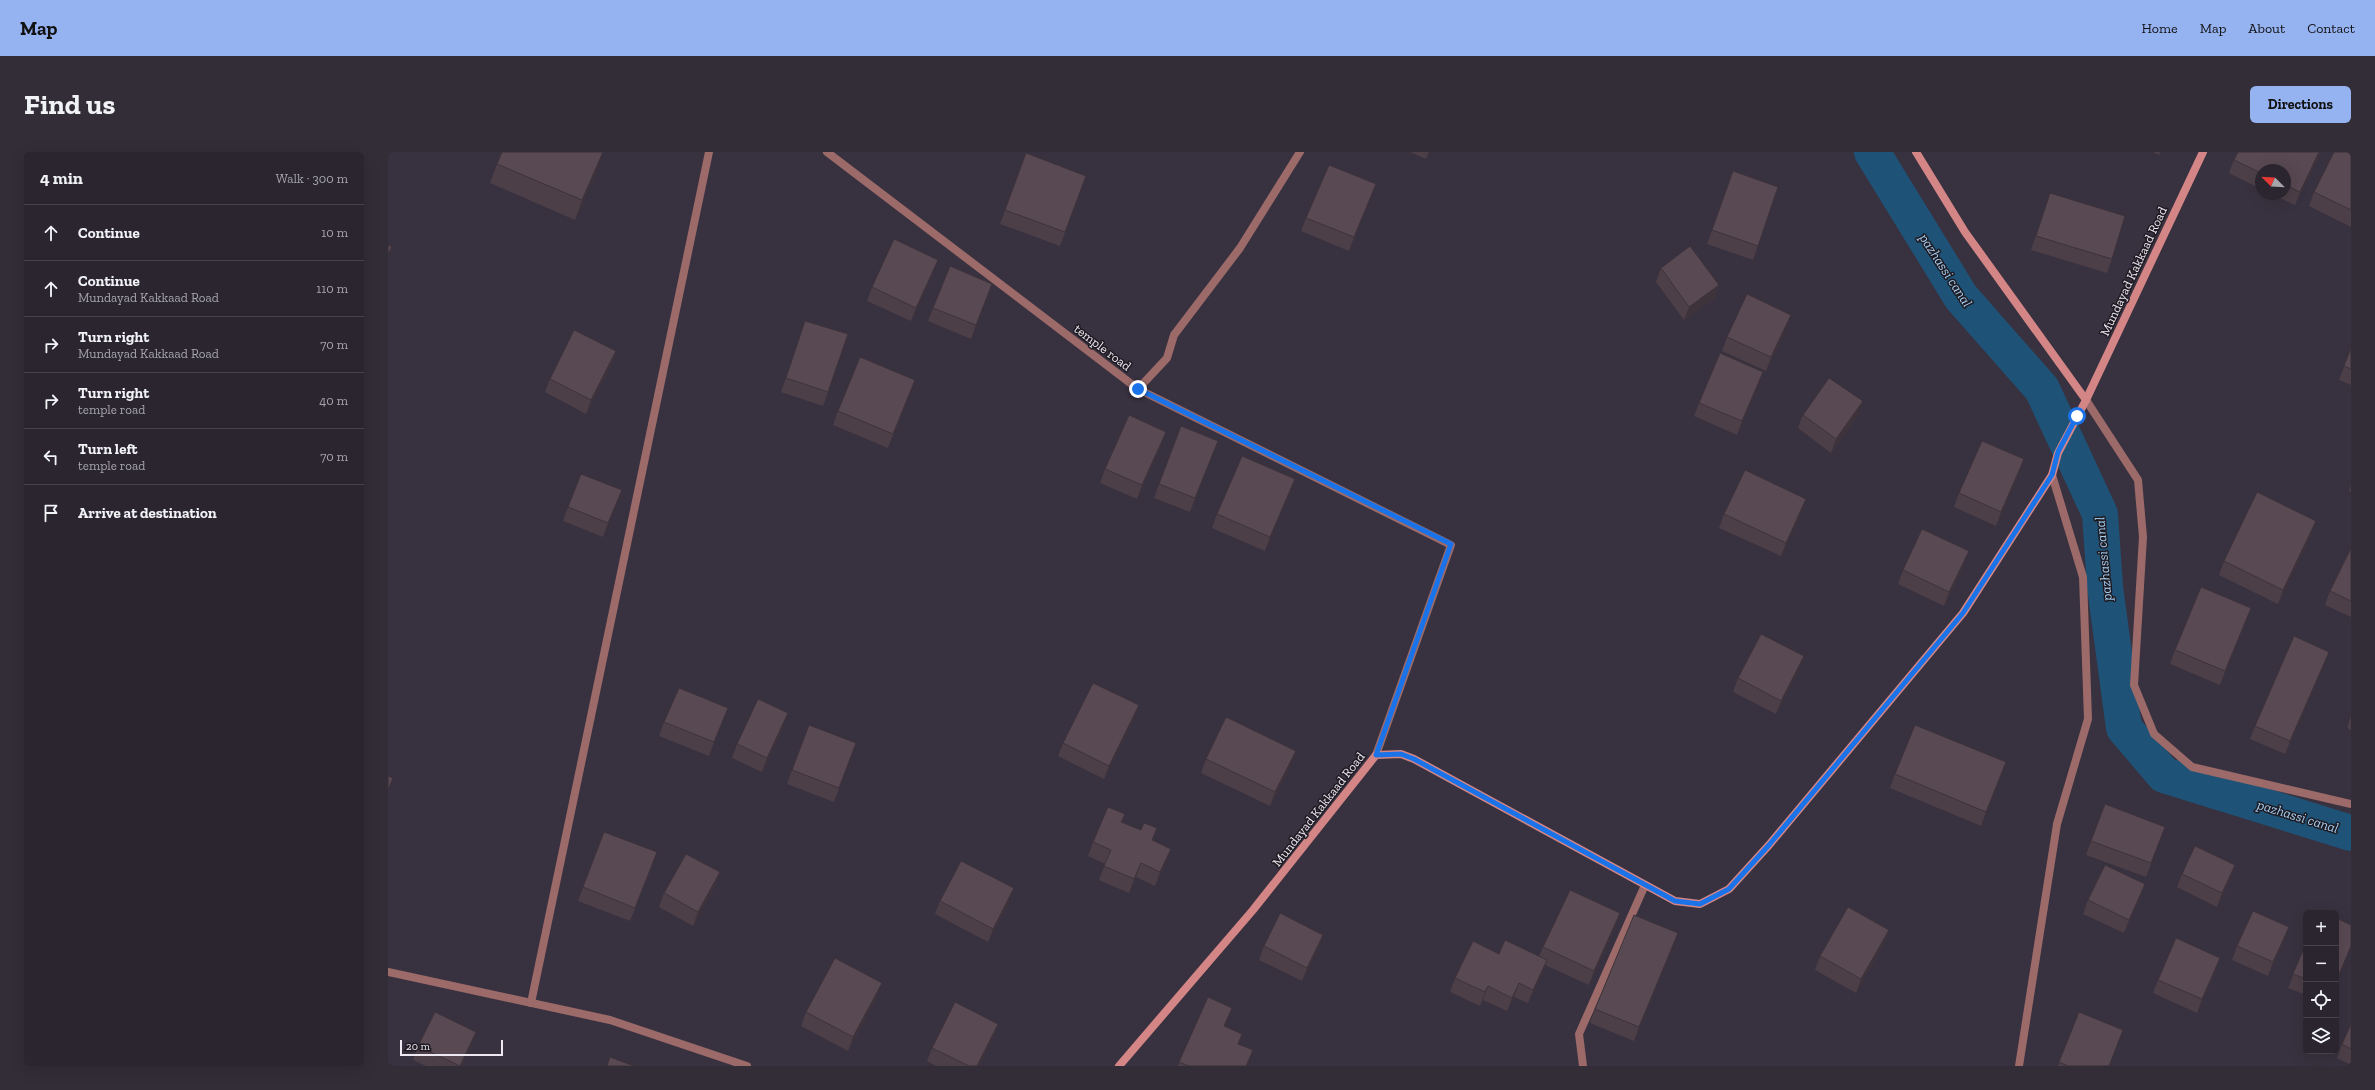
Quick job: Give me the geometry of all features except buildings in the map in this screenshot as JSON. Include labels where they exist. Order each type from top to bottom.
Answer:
[{"type":"main road","points":[[1916,152],[1965,232],[2086,400]]},
{"type":"main road","name":"Mundayad Kakkaad Road","points":[[1119,1066],[1253,910],[1376,755],[1401,754],[1414,759],[1675,901],[1700,904],[1729,889],[1769,845],[1963,613],[2052,475],[2058,452],[2086,400],[2203,152]]},
{"type":"street","points":[[530,1003],[709,152]]},
{"type":"street","name":"temple road","points":[[827,152],[1138,389],[1451,544],[1376,755]]},
{"type":"street","points":[[1138,389],[1167,358],[1174,335],[1240,248],[1300,152]]},
{"type":"street","points":[[2086,400],[2138,480],[2143,537],[2134,685],[2154,734],[2192,767],[2351,804]]},
{"type":"street","points":[[2020,1066],[2057,824],[2088,719],[2083,577],[2052,475]]},
{"type":"street","points":[[1583,1066],[1579,1034],[1645,885]]},
{"type":"street","points":[[388,972],[610,1020],[747,1066]]},
{"type":"waterway","name":"pazhassi canal","points":[[1872,152],[1961,297],[2042,389],[2100,514],[2105,587],[2124,728],[2164,775],[2351,833]]},
{"type":"route","points":[[1138,389],[1451,544],[1376,755],[1401,754],[1414,759],[1675,901],[1700,904],[1729,889],[1769,845],[1963,613],[2052,475],[2058,452],[2077,416]]}]
